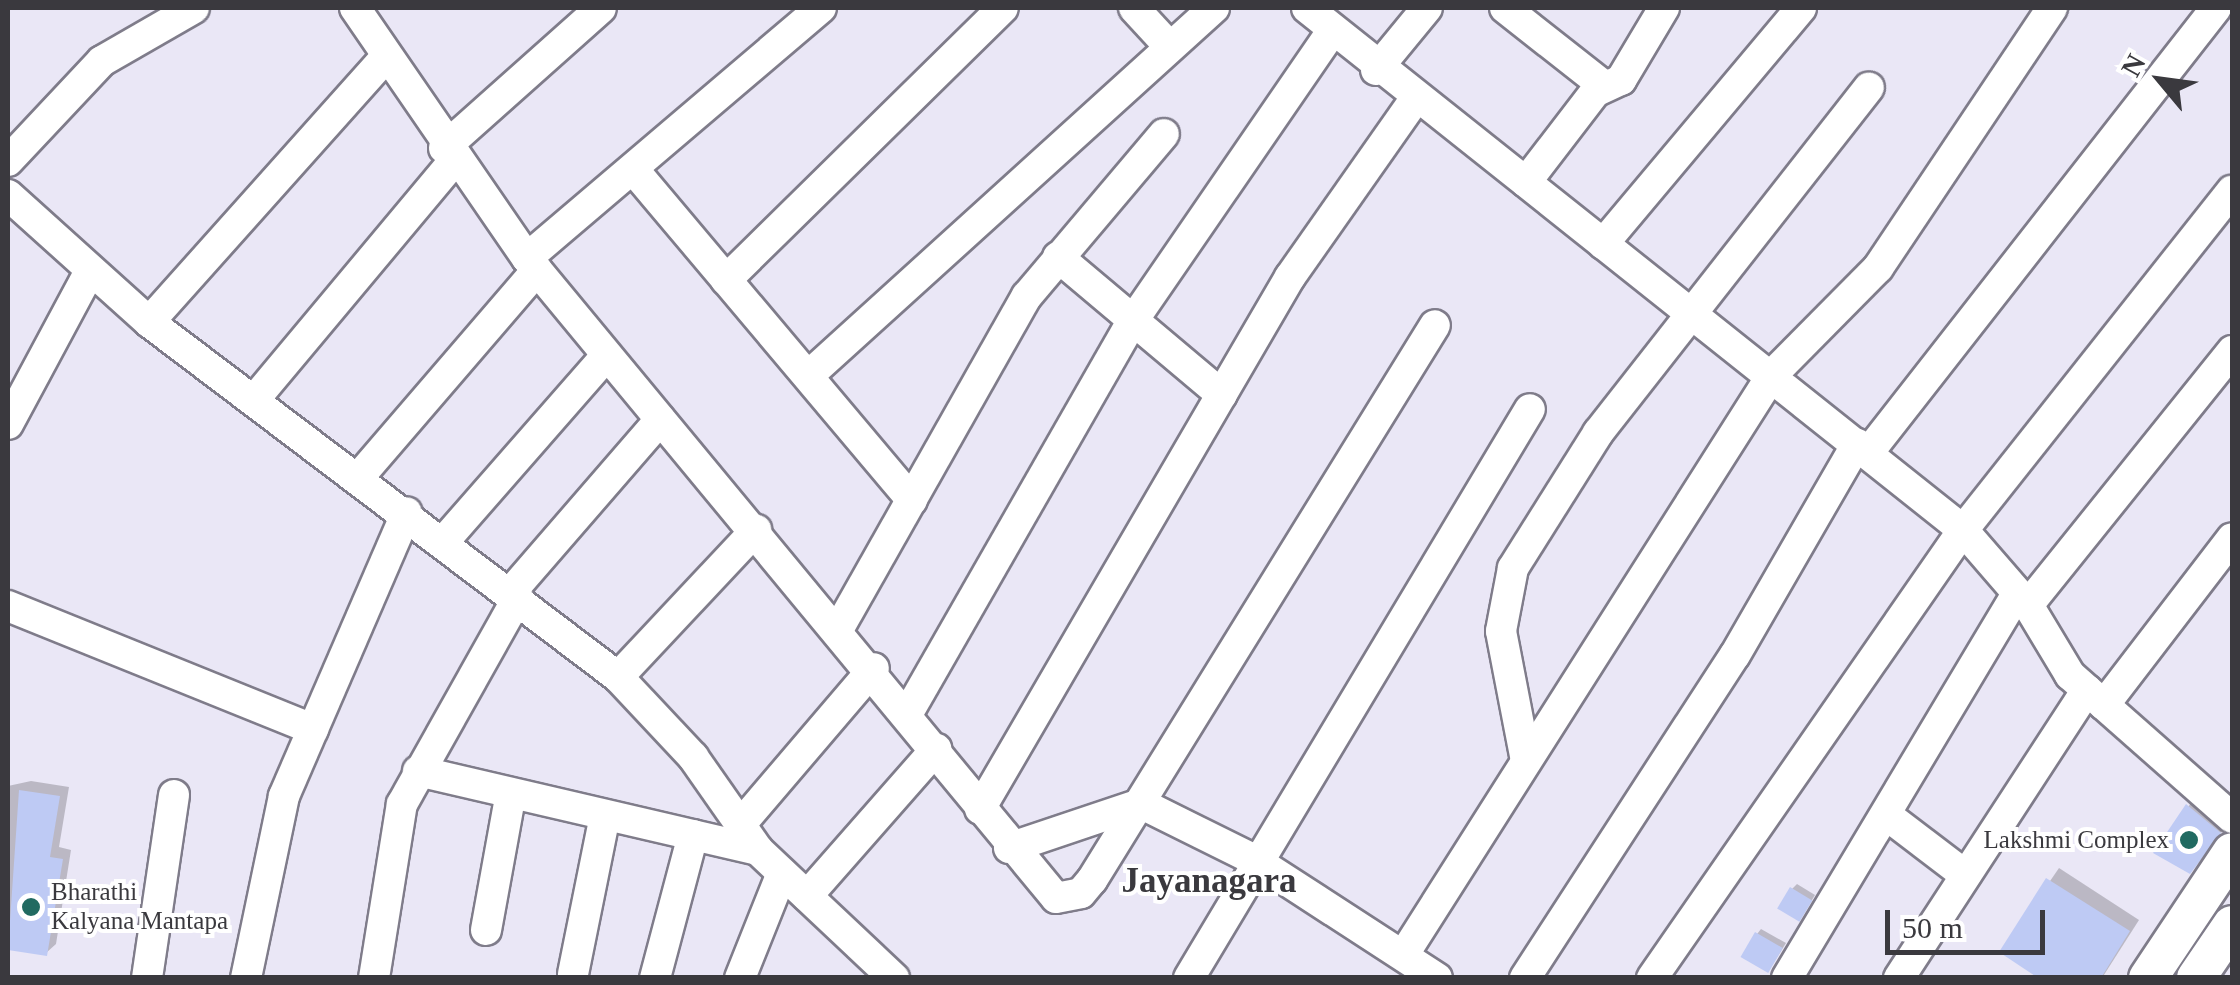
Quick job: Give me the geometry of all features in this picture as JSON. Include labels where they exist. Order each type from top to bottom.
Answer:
[{"type":"main road","points":[[2148,978],[2232,852]]},
{"type":"main road","points":[[2196,978],[2232,925]]},
{"type":"street","points":[[8,161],[102,61],[194,8]]},
{"type":"street","points":[[254,400],[448,155],[601,8]]},
{"type":"street","points":[[359,477],[532,264],[633,168],[821,8]]},
{"type":"street","points":[[726,280],[1003,8]]},
{"type":"street","points":[[1134,8],[1170,47]]},
{"type":"street","points":[[808,376],[1214,8]]},
{"type":"street","points":[[1307,8],[1376,70],[1526,182],[1963,530],[2022,599],[2095,698],[2232,818]]},
{"type":"street","points":[[1376,70],[1426,8]]},
{"type":"street","points":[[1505,8],[1602,85]]},
{"type":"street","points":[[1526,182],[1602,85],[1621,80],[1664,8]]},
{"type":"street","points":[[1603,244],[1802,8]]},
{"type":"street","points":[[1406,951],[1772,375],[1878,268],[2052,8]]},
{"type":"street","points":[[1525,978],[1736,656],[1862,449],[2216,8]]},
{"type":"street","points":[[363,11],[385,58],[448,155],[532,264],[660,420],[840,626],[1044,890],[1068,899],[1092,880],[1436,325]]},
{"type":"street","points":[[909,711],[1130,326],[1332,31]]},
{"type":"street","points":[[149,322],[385,58]]},
{"type":"street","points":[[1526,761],[1502,631],[1506,584],[1598,432],[1869,87]]},
{"type":"street","points":[[980,809],[1290,277],[1415,99]]},
{"type":"street","points":[[840,626],[1058,257],[1164,134]]},
{"type":"street","points":[[633,168],[912,500]]},
{"type":"street","points":[[1652,978],[1963,530],[2232,191]]},
{"type":"street","points":[[8,195],[149,322],[444,540],[618,677],[749,838],[894,978]]},
{"type":"street","points":[[1058,257],[1130,326],[1222,395]]},
{"type":"street","points":[[8,424],[90,270]]},
{"type":"street","points":[[1787,978],[2022,599],[2232,351]]},
{"type":"street","points":[[444,540],[606,356]]},
{"type":"street","points":[[1189,978],[1255,860],[1530,409]]},
{"type":"street","points":[[374,978],[402,804],[418,771],[515,594],[660,420]]},
{"type":"street","points":[[246,978],[284,796],[407,512]]},
{"type":"street","points":[[618,677],[756,530]]},
{"type":"street","points":[[1899,978],[1965,874],[2095,698],[2232,538]]},
{"type":"street","points":[[8,606],[313,729]]},
{"type":"street","points":[[749,838],[874,668]]},
{"type":"street","points":[[807,896],[936,749]]},
{"type":"street","points":[[418,771],[692,835],[749,838]]},
{"type":"street","points":[[486,930],[511,793]]},
{"type":"street","points":[[147,978],[174,795]]},
{"type":"street","points":[[1009,848],[1136,805],[1255,860],[1406,951],[1437,978]]},
{"type":"street","points":[[572,974],[605,815]]},
{"type":"street","points":[[1889,817],[1965,874]]},
{"type":"street","points":[[655,978],[692,835]]},
{"type":"street","points":[[740,978],[782,873]]},
{"type":"building","name":"Bharathi Kalyana Mantapa","points":[[19,790],[60,796],[50,857],[63,859],[47,956],[8,950]]},
{"type":"building","name":"Lakshmi Complex","points":[[2186,804],[2221,833],[2190,874],[2153,853]]},
{"type":"building","points":[[2046,878],[2130,931],[2101,978],[2038,978],[1999,952]]},
{"type":"building","points":[[1790,887],[1812,900],[1799,922],[1777,908]]},
{"type":"building","points":[[1755,932],[1783,948],[1768,973],[1740,957]]},
{"type":"place","name":"Lakshmi Complex","points":[[2189,840]]},
{"type":"place","name":"Bharathi Kalyana Mantapa","points":[[31,907]]},
{"type":"district","name":"Jayanagara","points":[[1209,881]]}]
